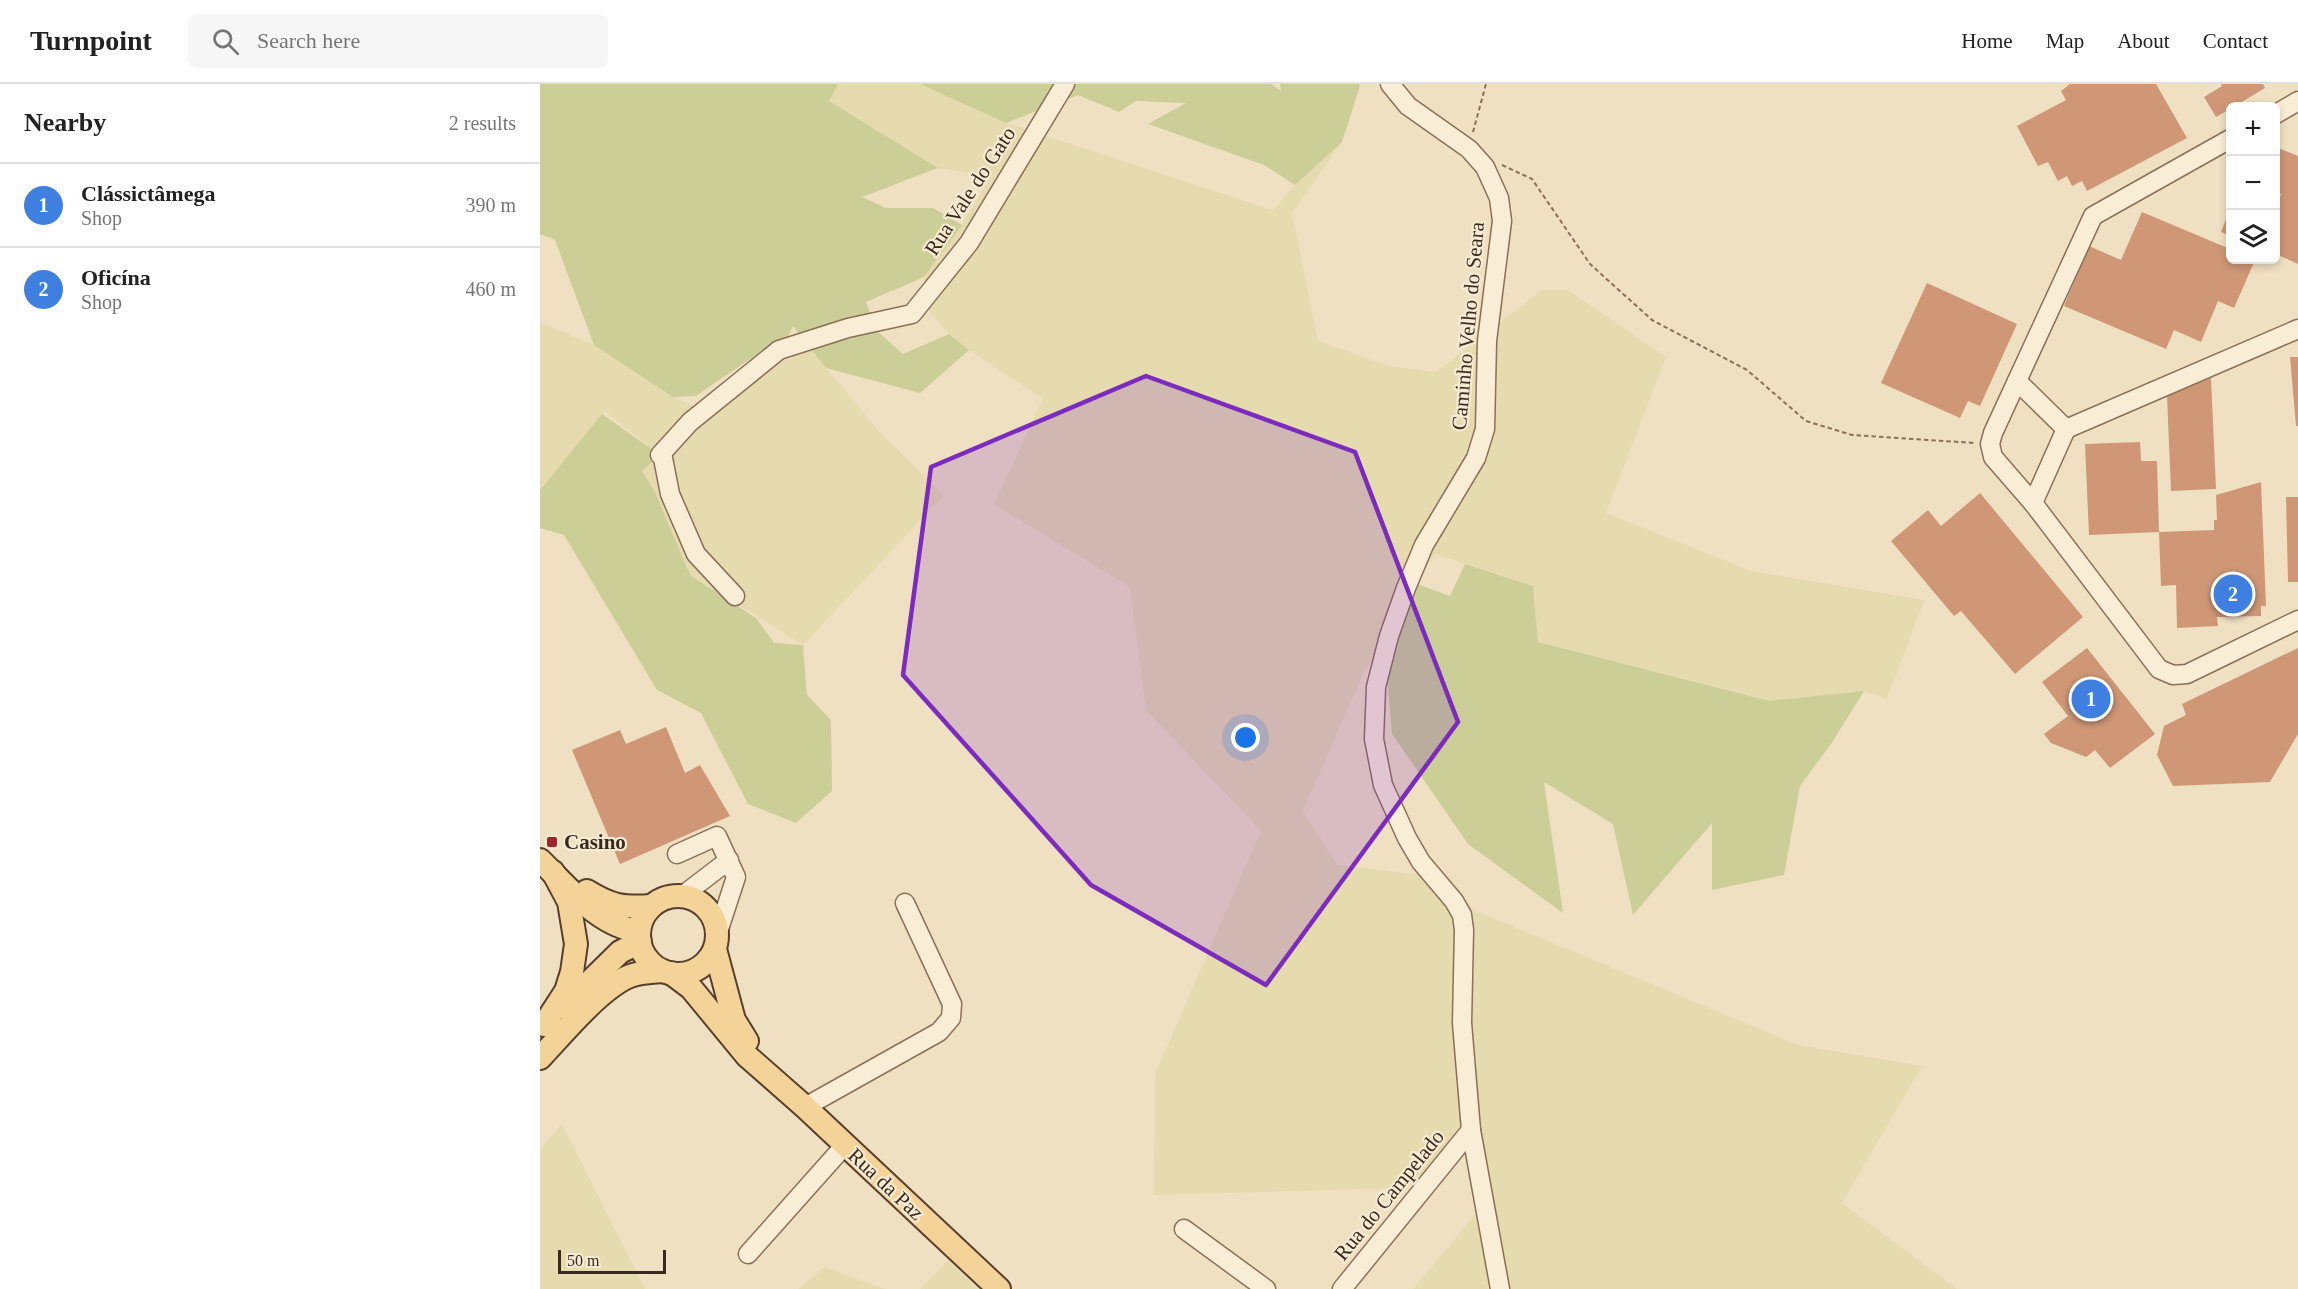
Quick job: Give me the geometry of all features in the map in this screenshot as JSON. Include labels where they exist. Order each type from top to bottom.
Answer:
[{"type":"main road","points":[[546,866],[606,903],[628,908],[651,906]]},
{"type":"main road","points":[[546,866],[599,914],[639,937]]},
{"type":"main road","points":[[542,1027],[566,991],[572,972],[576,944],[569,902],[546,866]]},
{"type":"main road","points":[[682,896],[693,898],[710,912],[734,1020],[751,1048],[774,1078],[747,1056],[691,988],[652,964],[644,954],[639,937],[641,922],[651,906],[660,900],[682,896]]},
{"type":"main road","points":[[542,1027],[620,952],[639,937]]},
{"type":"main road","points":[[540,1058],[597,999],[614,985],[630,976],[667,972],[685,974],[698,969],[708,960],[716,941]]},
{"type":"main road","name":"Rua da Paz","points":[[774,1078],[999,1289]]},
{"type":"street","name":"Rua Vale do Gato","points":[[735,596],[696,554],[670,494],[661,454],[690,422],[779,350],[848,328],[912,314],[969,243],[1065,84]]},
{"type":"street","name":"Caminho Velho do Seara","points":[[1390,84],[1408,106],[1469,149],[1485,167],[1499,198],[1502,221],[1487,341],[1485,429],[1476,458],[1424,545],[1406,588],[1389,636],[1376,687],[1374,739],[1383,785],[1407,838],[1421,862],[1454,901],[1462,915],[1464,930],[1462,1023],[1471,1130],[1500,1289]]},
{"type":"street","points":[[2280,112],[2298,101]]},
{"type":"street","points":[[2226,141],[2093,216],[1990,444],[1993,457],[2033,503],[2159,669],[2173,675],[2187,674],[2298,620]]},
{"type":"street","points":[[2033,503],[2066,429],[2298,329]]},
{"type":"street","points":[[2017,381],[2066,429]]},
{"type":"street","points":[[677,854],[717,836],[729,860],[736,877],[716,941]]},
{"type":"street","points":[[682,896],[729,860]]},
{"type":"street","points":[[805,1107],[939,1032],[951,1018],[952,1004],[905,903]]},
{"type":"street","name":"Rua do Campelado","points":[[1342,1289],[1471,1130]]},
{"type":"street","points":[[748,1254],[845,1146]]},
{"type":"street","points":[[1184,1229],[1266,1289]]},
{"type":"path","points":[[1469,149],[1486,84]]},
{"type":"path","points":[[1500,164],[1532,179],[1590,264],[1652,320],[1747,370],[1806,421],[1852,435],[1990,444]]},
{"type":"highlighted area","points":[[1146,376],[1355,452],[1458,722],[1266,985],[1091,885],[903,675],[931,467]]},
{"type":"shaded area","points":[[838,84],[920,84],[1006,123],[1273,210],[1295,185],[1342,142],[1292,213],[1318,341],[1389,366],[1436,372],[1542,290],[1568,290],[1666,357],[1606,513],[1751,571],[1924,600],[1887,699],[1864,691],[1769,701],[1538,642],[1533,586],[1435,554],[1363,674],[1303,811],[1337,865],[1441,877],[1476,911],[1798,1045],[1922,1066],[1842,1203],[1957,1289],[1413,1289],[1478,1211],[1469,1145],[1405,1188],[1154,1195],[1155,1074],[1261,831],[1146,710],[1130,587],[994,504],[1043,399],[949,334],[926,307],[924,277],[962,225],[991,176],[938,168],[828,101]]},
{"type":"shaded area","points":[[540,322],[594,345],[673,397],[708,412],[750,377],[810,348],[883,436],[944,495],[803,645],[690,575],[655,492],[642,471],[659,455],[605,412],[540,489]]},
{"type":"shaded area","points":[[562,1124],[645,1289],[540,1289],[540,1150]]},
{"type":"shaded area","points":[[948,1261],[979,1289],[920,1289]]},
{"type":"shaded area","points":[[824,1267],[885,1289],[799,1289]]},
{"type":"green space","points":[[540,84],[838,84],[829,101],[938,168],[862,197],[886,208],[933,208],[962,225],[924,277],[866,302],[877,331],[903,354],[949,334],[969,350],[920,393],[826,368],[793,326],[778,359],[750,359],[696,396],[673,397],[594,345],[555,240],[540,234]]},
{"type":"green space","points":[[920,84],[1271,84],[1281,91],[1280,84],[1359,84],[1360,86],[1342,142],[1295,185],[1264,165],[1148,124],[1186,103],[1136,101],[1119,112],[1078,95],[1006,123]]},
{"type":"green space","points":[[602,414],[660,455],[642,471],[655,492],[690,575],[756,618],[774,643],[803,645],[807,695],[831,720],[832,791],[796,823],[748,804],[701,713],[657,690],[564,535],[540,528],[540,490]]},
{"type":"green space","points":[[1465,564],[1533,586],[1538,642],[1769,701],[1864,691],[1833,741],[1800,786],[1784,875],[1712,890],[1712,823],[1633,915],[1613,824],[1544,782],[1563,913],[1468,844],[1392,734],[1384,639],[1417,584],[1450,596]]},
{"type":"building","points":[[2070,84],[2156,84],[2187,138],[2087,191],[2082,181],[2072,186],[2067,176],[2058,181],[2048,162],[2038,166],[2017,126],[2066,100],[2061,91]]},
{"type":"building","points":[[2221,84],[2263,84],[2265,88],[2242,102],[2226,102],[2226,111],[2216,117],[2204,97],[2222,86]]},
{"type":"building","points":[[2280,149],[2298,156],[2298,264],[2280,256]]},
{"type":"building","points":[[2142,212],[2226,247],[2226,264],[2253,264],[2234,308],[2218,301],[2201,342],[2174,330],[2166,349],[2064,306],[2089,246],[2121,260]]},
{"type":"building","points":[[2226,219],[2226,234],[2221,232]]},
{"type":"building","points":[[1927,283],[2017,324],[1980,406],[1968,401],[1960,418],[1881,383]]},
{"type":"building","points":[[2290,357],[2298,357],[2298,426],[2296,426]]},
{"type":"building","points":[[2211,378],[2216,489],[2171,491],[2167,396]]},
{"type":"building","points":[[2140,442],[2141,461],[2157,461],[2159,532],[2089,535],[2085,444]]},
{"type":"building","points":[[2261,482],[2266,606],[2261,606],[2261,616],[2217,617],[2218,626],[2177,628],[2176,585],[2161,586],[2159,532],[2214,530],[2214,520],[2217,520],[2216,495]]},
{"type":"building","points":[[1980,493],[2083,617],[2015,674],[1961,611],[1954,616],[1891,541],[1928,510],[1941,526]]},
{"type":"building","points":[[2286,497],[2298,497],[2298,582],[2288,582]]},
{"type":"building","points":[[2087,648],[2155,734],[2110,768],[2095,750],[2086,757],[2051,743],[2044,734],[2068,716],[2042,682]]},
{"type":"building","points":[[2298,648],[2298,734],[2270,782],[2173,786],[2157,755],[2164,726],[2186,715],[2182,704]]},
{"type":"building","points":[[666,727],[685,773],[700,765],[730,816],[620,864],[572,750],[620,730],[626,744]]},
{"type":"place","name":"Oficína","points":[[2233,594]]},
{"type":"place","name":"Clássictâmega","points":[[2091,699]]},
{"type":"place","name":"Casino","points":[[552,842]]}]
